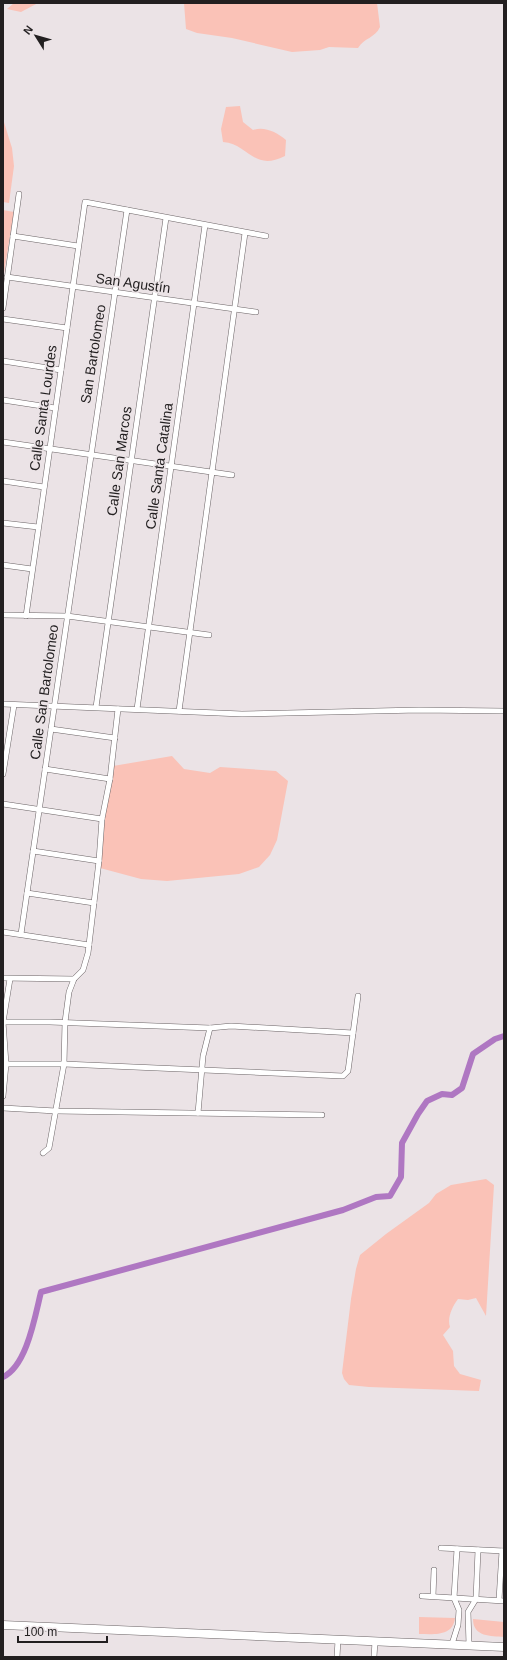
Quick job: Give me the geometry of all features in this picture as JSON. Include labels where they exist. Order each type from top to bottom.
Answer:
[{"type":"main road","points":[[3,1625],[504,1647]]},
{"type":"street","points":[[3,308],[20,194]]},
{"type":"street","name":"Calle Santa Lourdes","points":[[26,616],[85,202],[127,210]]},
{"type":"street","points":[[127,210],[266,236]]},
{"type":"street","name":"San Bartolomeo","points":[[90,454],[127,210]]},
{"type":"street","name":"Calle San Marcos","points":[[96,708],[166,218]]},
{"type":"street","name":"Calle Santa Catalina","points":[[137,710],[205,225]]},
{"type":"street","points":[[178,711],[245,233]]},
{"type":"street","points":[[13,236],[78,246]]},
{"type":"street","name":"San Agustín","points":[[7,277],[154,299],[256,312]]},
{"type":"street","points":[[3,319],[67,328]]},
{"type":"street","points":[[3,361],[61,370]]},
{"type":"street","points":[[3,400],[55,408]]},
{"type":"street","points":[[3,442],[232,474]]},
{"type":"street","name":"Calle San Bartolomeo","points":[[21,934],[90,454]]},
{"type":"street","points":[[3,481],[44,487]]},
{"type":"street","points":[[3,523],[38,527]]},
{"type":"street","points":[[3,565],[32,569]]},
{"type":"street","points":[[3,615],[67,616],[209,635]]},
{"type":"street","points":[[3,704],[242,714],[419,710],[504,711]]},
{"type":"street","points":[[3,774],[14,705]]},
{"type":"street","points":[[43,1153],[49,1148],[64,1064],[65,1022],[69,992],[74,979],[83,970],[89,945],[99,861],[102,819],[110,779],[118,709]]},
{"type":"street","points":[[51,729],[115,738]]},
{"type":"street","points":[[45,769],[110,779]]},
{"type":"street","points":[[3,804],[102,819]]},
{"type":"street","points":[[33,851],[99,861]]},
{"type":"street","points":[[27,893],[94,903]]},
{"type":"street","points":[[3,932],[89,945]]},
{"type":"street","points":[[3,978],[74,979]]},
{"type":"street","points":[[3,1096],[3,1022],[10,979]]},
{"type":"street","points":[[4,1064],[64,1064],[343,1076],[348,1071],[358,996]]},
{"type":"street","points":[[3,1022],[65,1022],[210,1028],[231,1026],[353,1033]]},
{"type":"street","points":[[198,1113],[203,1053],[210,1028]]},
{"type":"street","points":[[3,1108],[56,1111],[322,1115]]},
{"type":"street","points":[[422,1596],[501,1600],[503,1551],[441,1548]]},
{"type":"street","points":[[452,1644],[458,1625],[459,1610],[454,1598],[458,1549]]},
{"type":"street","points":[[469,1645],[468,1612],[476,1599],[478,1550]]},
{"type":"street","points":[[432,1596],[434,1570]]},
{"type":"street","points":[[337,1657],[338,1640]]},
{"type":"street","points":[[374,1657],[375,1641]]},
{"type":"shaded area","points":[[14,3],[38,3],[21,12],[7,9]]},
{"type":"shaded area","points":[[184,3],[377,3],[380,27],[375,34],[363,42],[358,48],[329,47],[320,50],[292,52],[232,38],[197,33],[186,29]]},
{"type":"shaded area","points":[[240,106],[243,122],[253,130],[270,130],[279,134],[286,140],[285,156],[274,160],[265,161],[252,156],[239,147],[223,142],[221,129],[226,107]]},
{"type":"shaded area","points":[[3,119],[12,148],[14,166],[9,203],[3,202]]},
{"type":"shaded area","points":[[3,210],[14,212],[3,279]]},
{"type":"shaded area","points":[[172,756],[184,769],[210,773],[220,767],[276,771],[288,781],[277,840],[270,855],[259,867],[239,874],[167,881],[141,879],[100,868],[98,861],[113,766]]},
{"type":"shaded area","points":[[486,1179],[494,1185],[486,1316],[476,1298],[468,1300],[458,1299],[454,1305],[449,1320],[450,1327],[443,1335],[453,1351],[454,1366],[460,1374],[481,1380],[479,1391],[349,1385],[344,1379],[342,1373],[351,1299],[360,1255],[429,1203],[436,1194],[451,1185]]},
{"type":"shaded area","points":[[419,1617],[455,1618],[450,1629],[442,1633],[419,1634]]},
{"type":"shaded area","points":[[473,1619],[504,1622],[504,1637],[488,1636],[479,1632],[474,1625]]},
{"type":"waterway","points":[[3,1377],[11,1371],[24,1352],[33,1327],[41,1292],[343,1210],[376,1197],[390,1196],[401,1177],[402,1143],[427,1101],[442,1094],[452,1095],[462,1088],[473,1054],[495,1039],[504,1036]]}]
